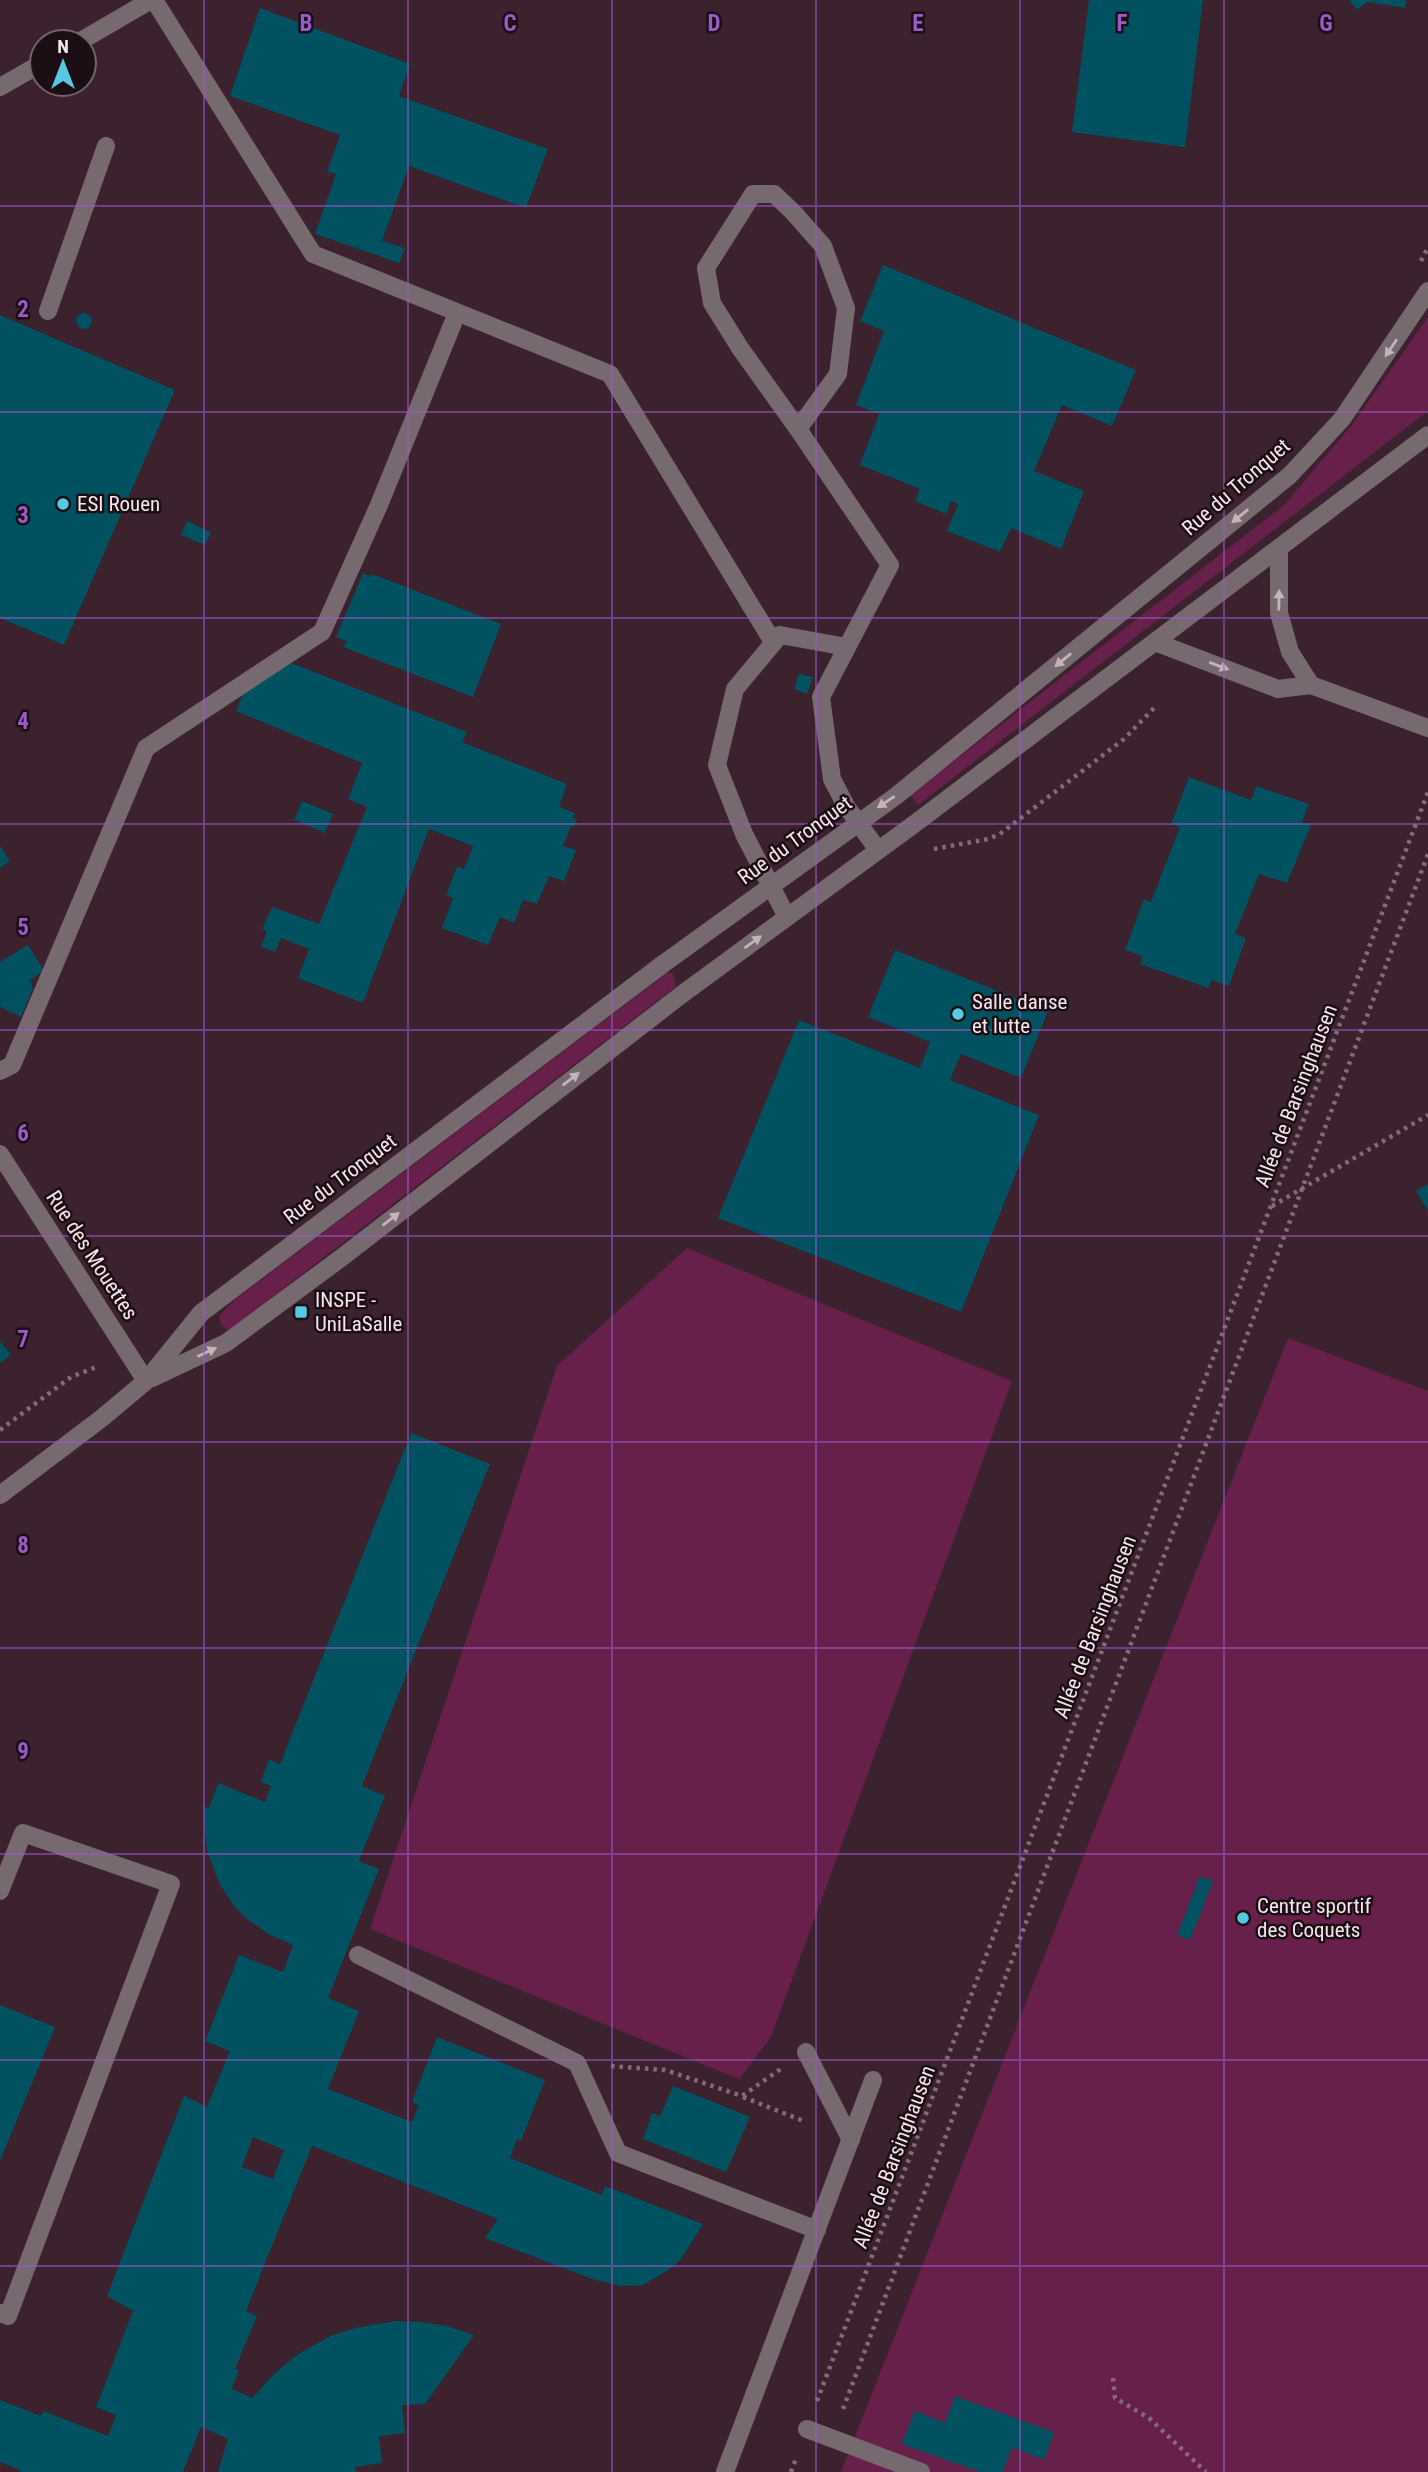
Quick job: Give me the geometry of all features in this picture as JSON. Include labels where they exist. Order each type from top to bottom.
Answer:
[{"type":"street","points":[[98,31],[153,0],[313,254],[610,374],[773,642]]},
{"type":"street","points":[[0,88],[28,71]]},
{"type":"street","points":[[48,311],[106,146]]},
{"type":"street","points":[[798,429],[838,374],[846,308],[823,246],[774,194],[752,194],[706,268],[712,303],[740,348],[890,565],[821,697],[832,779],[846,806],[878,850]]},
{"type":"street","name":"Rue du Tronquet","points":[[0,1495],[146,1381],[201,1313],[663,964],[896,796],[1290,475],[1342,419],[1428,291]]},
{"type":"street","points":[[0,1071],[12,1065],[146,748],[322,632],[389,480],[457,313]]},
{"type":"street","name":"Rue du Tronquet","points":[[146,1381],[226,1343],[341,1258],[681,995],[878,850],[1428,435]]},
{"type":"street","points":[[1279,548],[1279,614],[1290,652],[1311,685]]},
{"type":"street","points":[[787,917],[744,834],[717,765],[735,690],[780,635],[847,647]]},
{"type":"street","points":[[1155,642],[1278,689],[1311,685],[1428,728]]},
{"type":"street","name":"Rue des Mouettes","points":[[0,1154],[146,1381]]},
{"type":"street","points":[[0,1891],[23,1833],[171,1884],[8,2316],[0,2313]]},
{"type":"street","points":[[358,1955],[577,2063],[618,2153],[817,2230]]},
{"type":"street","points":[[806,2052],[850,2140]]},
{"type":"street","points":[[725,2472],[873,2080]]},
{"type":"street","points":[[807,2429],[921,2472]]},
{"type":"path","points":[[933,849],[988,839],[1000,834],[1124,739],[1157,705]]},
{"type":"path","name":"Allée de Barsinghausen","points":[[791,2472],[1428,792]]},
{"type":"path","name":"Allée de Barsinghausen","points":[[832,2439],[1428,854]]},
{"type":"path","points":[[1271,1206],[1428,1115]]},
{"type":"path","points":[[742,2096],[806,2052]]},
{"type":"path","points":[[577,2063],[664,2070],[742,2096],[850,2140]]},
{"type":"path","points":[[1113,2378],[1115,2398],[1149,2418],[1206,2472]]},
{"type":"shaded area","points":[[1428,317],[1428,411],[918,805],[910,795],[1284,505],[1351,426]]},
{"type":"shaded area","points":[[667,973],[673,973],[676,984],[674,988],[232,1328],[227,1330],[221,1325],[219,1317],[237,1298]]},
{"type":"shaded area","points":[[687,1248],[1012,1381],[771,2037],[739,2079],[370,1929],[557,1366]]},
{"type":"shaded area","name":"Centre sportif des Coquets","points":[[1288,1338],[1428,1391],[1428,2472],[841,2472]]},
{"type":"building","points":[[1089,0],[1203,0],[1185,147],[1072,132]]},
{"type":"building","points":[[1349,0],[1406,0],[1405,8],[1368,2],[1357,10]]},
{"type":"building","points":[[260,8],[410,64],[399,96],[548,149],[526,208],[409,166],[382,241],[405,248],[399,263],[315,234],[336,174],[327,172],[340,135],[230,96]]},
{"type":"building","points":[[883,265],[1136,370],[1112,426],[1062,405],[1034,471],[1084,491],[1061,549],[1011,528],[1000,552],[947,531],[958,504],[951,501],[946,514],[915,501],[920,489],[860,465],[879,414],[856,405],[884,331],[860,321]]},
{"type":"building","points":[[84,313],[90,315],[90,327],[84,329],[78,327],[76,321],[78,315]]},
{"type":"building","name":"ESI Rouen","points":[[0,315],[175,390],[64,645],[0,618]]},
{"type":"building","points":[[187,521],[211,532],[205,545],[181,535]]},
{"type":"building","points":[[363,573],[371,577],[372,574],[501,624],[473,697],[343,647],[346,641],[336,637]]},
{"type":"building","points":[[276,657],[467,732],[462,742],[567,784],[559,807],[575,813],[573,818],[577,819],[574,827],[571,826],[563,846],[576,850],[564,881],[549,876],[537,904],[523,900],[514,923],[500,917],[488,945],[442,928],[453,898],[446,895],[457,866],[464,869],[473,846],[429,829],[363,1003],[298,978],[309,949],[281,938],[275,952],[261,947],[267,932],[262,929],[272,907],[319,924],[367,807],[348,799],[362,763],[236,711],[252,671]]},
{"type":"building","points":[[799,674],[813,677],[807,694],[794,689]]},
{"type":"building","points":[[1189,777],[1251,800],[1256,786],[1309,804],[1302,822],[1311,825],[1287,883],[1259,874],[1235,934],[1246,938],[1229,986],[1212,980],[1208,988],[1140,964],[1143,956],[1125,950],[1144,899],[1151,902],[1180,827],[1171,824]]},
{"type":"building","points":[[302,801],[333,814],[325,833],[294,820]]},
{"type":"building","points":[[0,846],[10,861],[0,868]]},
{"type":"building","points":[[28,945],[44,971],[30,980],[33,988],[21,1017],[0,1007],[0,962]]},
{"type":"building","points":[[895,950],[1048,1011],[1021,1078],[961,1054],[950,1080],[1039,1115],[961,1312],[718,1218],[799,1020],[920,1068],[930,1042],[868,1017]]},
{"type":"building","points":[[1428,1184],[1428,1211],[1416,1191]]},
{"type":"building","points":[[0,1341],[11,1355],[0,1363]]},
{"type":"building","points":[[411,1433],[490,1464],[362,1786],[385,1796],[359,1861],[379,1869],[328,1998],[359,2011],[328,2089],[412,2122],[419,2105],[412,2102],[437,2037],[545,2080],[521,2141],[517,2139],[510,2158],[602,2195],[605,2186],[703,2224],[681,2259],[670,2269],[643,2285],[620,2286],[592,2279],[485,2238],[498,2219],[312,2146],[246,2311],[257,2316],[235,2369],[239,2370],[232,2389],[252,2398],[295,2356],[330,2336],[355,2328],[395,2321],[421,2322],[447,2326],[474,2335],[425,2404],[402,2405],[405,2433],[379,2436],[382,2463],[355,2467],[356,2472],[218,2472],[228,2439],[201,2427],[183,2472],[19,2472],[20,2470],[0,2462],[0,2400],[41,2416],[43,2411],[108,2436],[116,2415],[96,2407],[133,2311],[107,2296],[184,2096],[207,2107],[230,2051],[205,2041],[239,1955],[283,1972],[293,1945],[270,1935],[235,1907],[220,1885],[207,1851],[204,1824],[204,1806],[209,1808],[218,1783],[265,1802],[271,1786],[261,1782],[269,1759],[280,1764]],"holes":[[[253,2137],[284,2150],[273,2179],[242,2167]]]},
{"type":"building","points":[[1200,1876],[1213,1881],[1190,1940],[1177,1935]]},
{"type":"building","points":[[0,2005],[55,2027],[0,2161]]},
{"type":"building","points":[[673,2086],[750,2117],[726,2172],[643,2139],[652,2113],[660,2116]]},
{"type":"building","points":[[955,2396],[1054,2432],[1044,2460],[1012,2447],[1003,2472],[980,2472],[902,2444],[915,2411],[945,2423]]},
{"type":"place","name":"ESI Rouen","points":[[63,504]]},
{"type":"place","name":"Salle danse et lutte","points":[[958,1014]]},
{"type":"place","name":"INSPE - UniLaSalle","points":[[301,1312]]},
{"type":"place","name":"Centre sportif des Coquets","points":[[1243,1918]]}]
